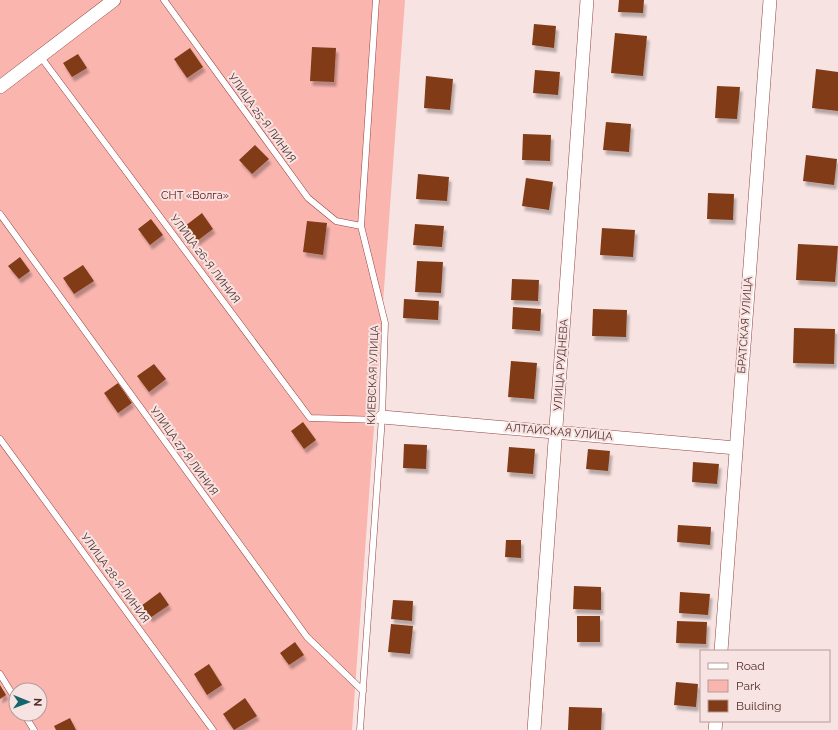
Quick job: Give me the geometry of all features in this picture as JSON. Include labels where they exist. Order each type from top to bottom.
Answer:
[{"type":"street","points":[[0,87],[114,0]]},
{"type":"street","name":"УЛИЦА РУДНЕВА","points":[[534,730],[587,0]]},
{"type":"street","name":"БРАТСКАЯ УЛИЦА","points":[[721,650],[770,0]]},
{"type":"street","name":"АЛТАЙСКАЯ УЛИЦА","points":[[382,419],[556,432],[736,448]]},
{"type":"lane","name":"УЛИЦА 25-Я ЛИНИЯ","points":[[164,0],[308,198],[336,221],[361,226]]},
{"type":"lane","name":"КИЕВСКАЯ УЛИЦА","points":[[360,730],[382,419],[385,323],[361,226],[376,0]]},
{"type":"lane","name":"УЛИЦА 26-Я ЛИНИЯ","points":[[40,56],[310,418],[382,419]]},
{"type":"lane","name":"УЛИЦА 27-Я ЛИНИЯ","points":[[0,214],[307,637],[363,691]]},
{"type":"lane","name":"УЛИЦА 28-Я ЛИНИЯ","points":[[0,439],[212,730]]},
{"type":"lane","points":[[0,674],[8,687]]},
{"type":"green space","name":"СНТ «Волга»","points":[[0,0],[405,0],[352,730],[0,730]]},
{"type":"building","points":[[619,0],[644,0],[643,13],[618,12]]},
{"type":"building","points":[[534,24],[556,26],[554,48],[532,45]]},
{"type":"building","points":[[615,33],[647,36],[643,76],[611,73]]},
{"type":"building","points":[[312,47],[336,48],[334,82],[310,81]]},
{"type":"building","points":[[190,48],[203,67],[187,78],[174,59]]},
{"type":"building","points":[[78,54],[87,68],[72,77],[63,63]]},
{"type":"building","points":[[816,69],[838,72],[838,111],[812,108]]},
{"type":"building","points":[[535,70],[560,72],[558,95],[533,93]]},
{"type":"building","points":[[426,76],[453,79],[450,110],[424,108]]},
{"type":"building","points":[[717,86],[740,87],[737,119],[715,118]]},
{"type":"building","points":[[606,122],[631,124],[629,152],[603,150]]},
{"type":"building","points":[[523,134],[551,135],[550,161],[522,160]]},
{"type":"building","points":[[255,145],[269,159],[252,174],[239,160]]},
{"type":"building","points":[[806,155],[837,159],[834,185],[803,181]]},
{"type":"building","points":[[418,174],[449,177],[447,201],[416,199]]},
{"type":"building","points":[[526,178],[553,182],[549,210],[522,206]]},
{"type":"building","points":[[708,193],[734,194],[733,220],[707,219]]},
{"type":"building","points":[[202,213],[213,229],[197,241],[185,226]]},
{"type":"building","points":[[151,219],[163,235],[150,245],[138,229]]},
{"type":"building","points":[[307,221],[327,223],[323,255],[303,252]]},
{"type":"building","points":[[415,224],[444,226],[442,247],[413,245]]},
{"type":"building","points":[[602,228],[635,230],[633,257],[600,255]]},
{"type":"building","points":[[798,244],[838,246],[835,282],[796,280]]},
{"type":"building","points":[[20,257],[30,271],[19,279],[8,266]]},
{"type":"building","points":[[417,261],[443,262],[441,293],[415,292]]},
{"type":"building","points":[[83,265],[94,281],[74,294],[63,278]]},
{"type":"building","points":[[512,279],[539,280],[538,301],[511,300]]},
{"type":"building","points":[[404,299],[439,301],[438,320],[403,318]]},
{"type":"building","points":[[513,307],[541,309],[540,331],[512,329]]},
{"type":"building","points":[[593,309],[627,310],[626,337],[592,336]]},
{"type":"building","points":[[794,328],[835,329],[834,364],[793,363]]},
{"type":"building","points":[[511,361],[537,363],[534,399],[508,397]]},
{"type":"building","points":[[154,364],[166,379],[149,392],[137,376]]},
{"type":"building","points":[[118,383],[132,403],[118,413],[104,393]]},
{"type":"building","points":[[303,422],[316,440],[304,449],[291,431]]},
{"type":"building","points":[[404,444],[427,445],[426,469],[403,468]]},
{"type":"building","points":[[509,447],[535,449],[533,474],[507,472]]},
{"type":"building","points":[[588,449],[610,451],[608,471],[586,469]]},
{"type":"building","points":[[693,462],[719,464],[717,484],[692,482]]},
{"type":"building","points":[[678,525],[711,527],[710,545],[677,542]]},
{"type":"building","points":[[506,540],[521,540],[521,558],[505,557]]},
{"type":"building","points":[[574,586],[601,587],[601,610],[573,609]]},
{"type":"building","points":[[160,592],[169,605],[150,618],[141,606]]},
{"type":"building","points":[[680,592],[710,594],[708,615],[679,613]]},
{"type":"building","points":[[393,600],[413,601],[412,621],[391,619]]},
{"type":"building","points":[[577,616],[600,616],[600,642],[577,642]]},
{"type":"building","points":[[677,621],[707,622],[706,644],[676,643]]},
{"type":"building","points":[[391,624],[413,626],[410,654],[388,652]]},
{"type":"building","points":[[295,642],[304,655],[289,665],[280,653]]},
{"type":"building","points":[[209,664],[222,685],[207,695],[194,674]]},
{"type":"building","points":[[676,682],[698,684],[696,707],[674,705]]},
{"type":"building","points":[[0,685],[6,695],[0,699]]},
{"type":"building","points":[[245,698],[257,716],[234,730],[223,714]]},
{"type":"building","points":[[569,707],[602,708],[601,730],[568,730]]},
{"type":"building","points":[[70,718],[76,730],[56,730],[54,726]]}]
